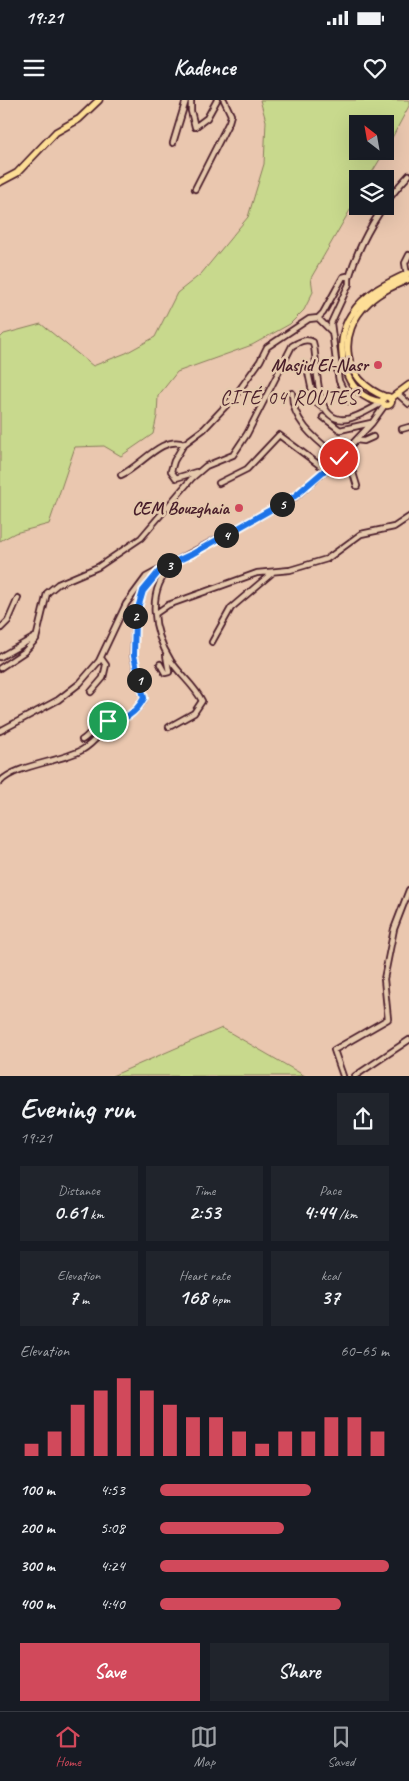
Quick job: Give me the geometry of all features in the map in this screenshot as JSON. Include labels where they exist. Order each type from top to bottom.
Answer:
[{"type":"main road","points":[[0,182],[17,173],[56,132],[79,118],[99,100]]},
{"type":"main road","points":[[408,276],[374,292],[351,315],[344,328],[342,339],[344,367],[352,382],[372,400],[385,401],[409,385]]},
{"type":"main road","points":[[385,401],[366,387],[353,370],[349,357],[349,331],[354,319],[369,302],[384,290],[408,276]]},
{"type":"street","points":[[173,143],[186,100]]},
{"type":"street","points":[[191,100],[191,112],[195,127],[208,118],[217,100]]},
{"type":"street","points":[[195,189],[229,122],[231,115],[224,100]]},
{"type":"street","points":[[349,401],[337,369],[331,323],[345,294],[354,262],[370,229],[409,175]]},
{"type":"street","points":[[408,276],[405,263],[409,255]]},
{"type":"street","points":[[324,408],[316,370],[313,342],[308,340],[301,341],[292,346],[233,455],[199,471],[176,478],[171,471],[174,460],[184,444],[204,429],[235,396],[268,347],[309,319],[318,318],[323,313],[342,277],[349,278]]},
{"type":"street","points":[[318,318],[333,333]]},
{"type":"street","points":[[337,369],[344,367]]},
{"type":"street","points":[[308,372],[314,401],[331,416],[345,420],[385,401]]},
{"type":"street","points":[[292,393],[294,407],[306,430],[339,458]]},
{"type":"street","points":[[398,394],[409,404]]},
{"type":"street","points":[[0,731],[58,700],[80,683],[101,658],[126,604],[139,584],[162,568],[295,496],[339,458],[362,434],[372,423],[385,401]]},
{"type":"street","points":[[323,417],[338,429],[355,428],[372,423]]},
{"type":"street","points":[[402,429],[409,427]]},
{"type":"street","points":[[355,428],[362,434]]},
{"type":"street","points":[[219,483],[246,468],[279,435],[326,470]]},
{"type":"street","points":[[356,440],[364,441],[373,437]]},
{"type":"street","points":[[121,475],[172,442],[184,444]]},
{"type":"street","points":[[346,450],[357,486]]},
{"type":"street","points":[[0,668],[30,646],[36,636],[46,594],[58,584],[98,567],[141,538],[174,497],[199,471]]},
{"type":"street","points":[[155,614],[168,605],[257,573],[290,570],[327,559],[361,534],[394,527],[409,517]]},
{"type":"street","points":[[168,727],[194,713],[202,701],[160,641],[155,614],[154,600],[164,573],[178,561]]},
{"type":"street","points":[[82,740],[95,727],[129,715],[140,706],[144,698],[134,656],[135,618],[143,591],[162,568]]},
{"type":"street","points":[[212,642],[231,608],[273,572]]},
{"type":"street","points":[[0,629],[8,621],[18,598]]},
{"type":"street","points":[[0,657],[36,636]]},
{"type":"street","points":[[160,664],[165,673],[169,672],[166,651]]},
{"type":"street","points":[[91,692],[103,678],[106,665],[101,658]]},
{"type":"street","points":[[0,782],[10,773],[81,751],[113,721]]},
{"type":"street","points":[[343,1076],[334,1050],[388,1019],[384,979],[394,929],[409,890]]},
{"type":"street","points":[[355,1076],[409,1040]]},
{"type":"green space","points":[[260,100],[409,100],[409,106],[394,134],[394,115],[349,115],[349,160],[380,160],[373,170],[349,170],[349,212],[311,278],[313,292],[304,310],[290,324],[252,345],[177,372],[158,396],[157,416],[153,434],[121,456],[104,446],[75,447],[49,524],[15,533],[0,541],[0,338],[4,334],[41,324],[93,366],[126,353],[155,337],[177,293],[201,274],[248,217],[264,164],[266,121]]},
{"type":"green space","points":[[222,1028],[305,1076],[112,1076]]},
{"type":"place","name":"Masjid El-Nasr","points":[[378,365]]},
{"type":"place","name":"CEM Bouzghaia","points":[[239,508]]},
{"type":"district","name":"CITÉ 04 ROUTES","points":[[289,397]]},
{"type":"route","points":[[108,721],[116,721],[129,715],[140,706],[144,698],[144,691],[134,656],[135,618],[143,591],[162,568],[192,554],[295,496],[339,458]]}]
